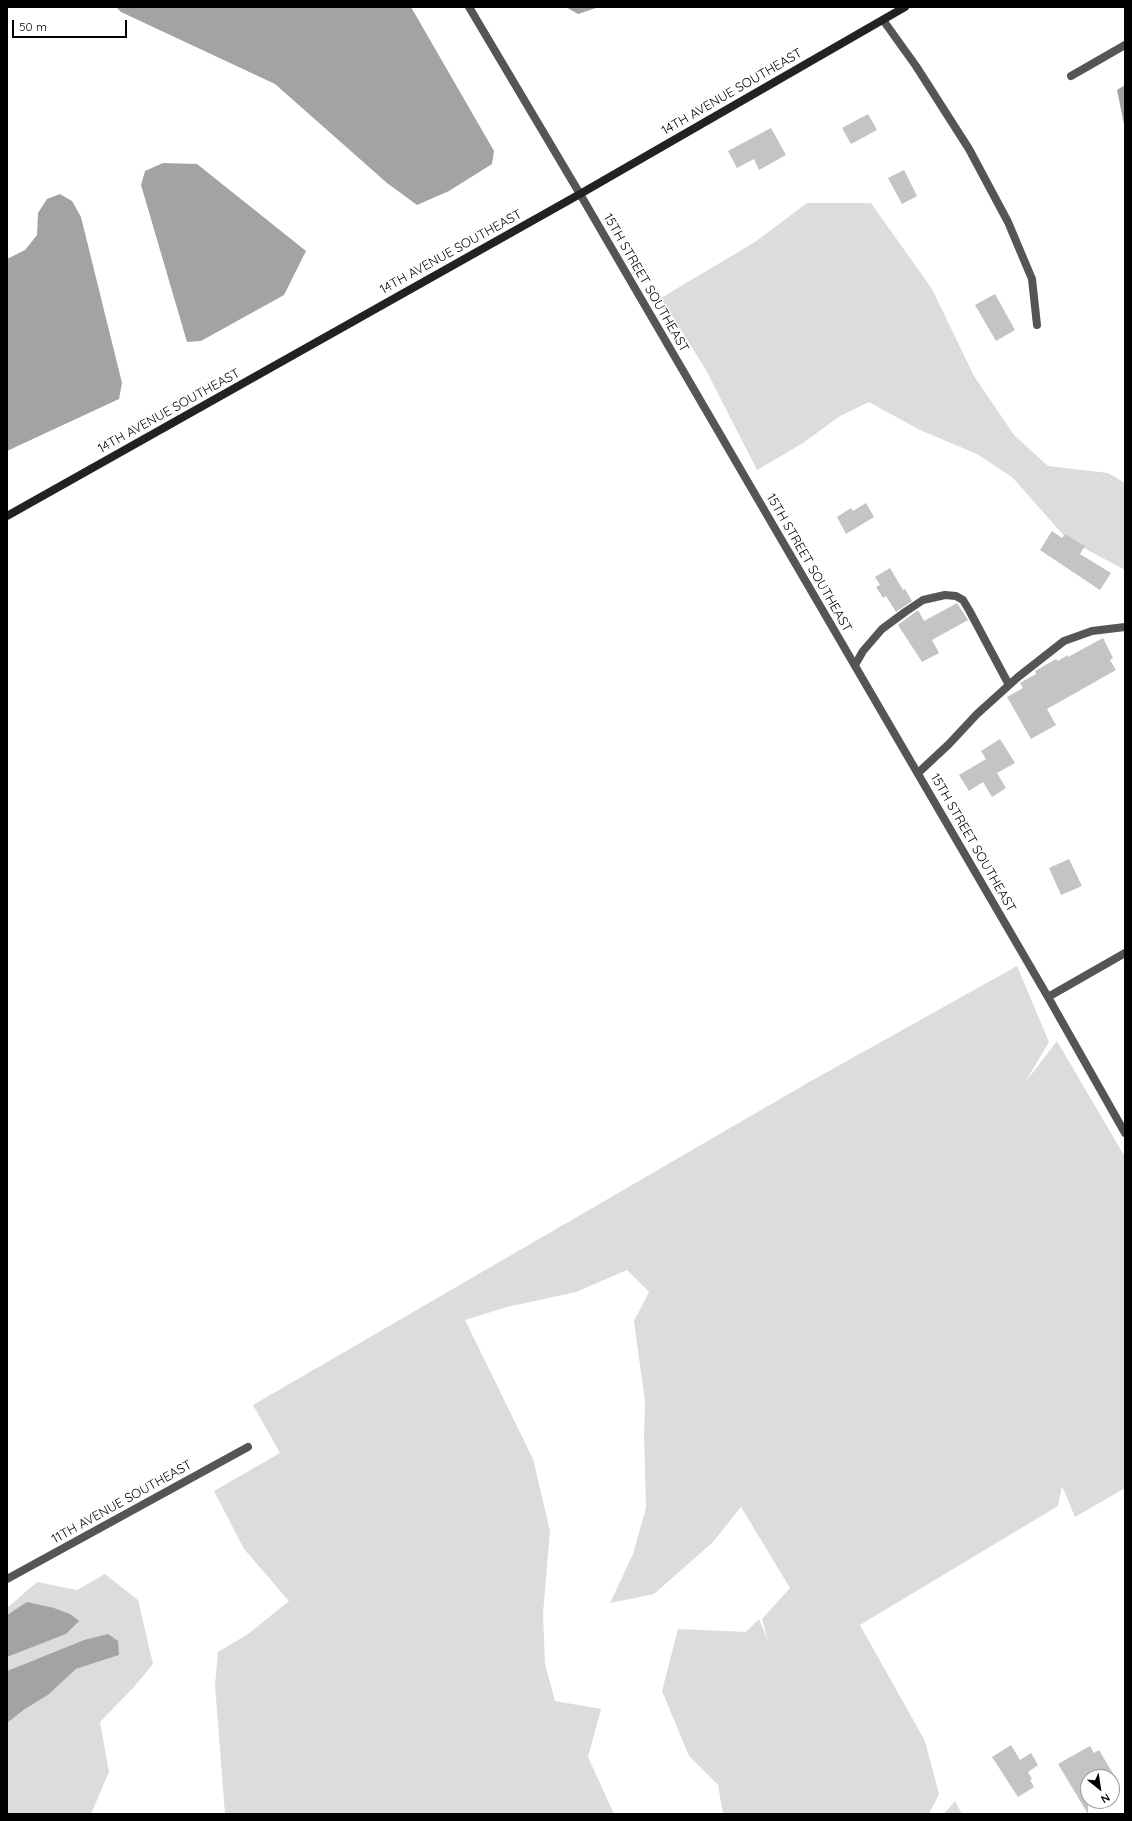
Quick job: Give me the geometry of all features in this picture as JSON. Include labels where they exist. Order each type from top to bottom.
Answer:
[{"type":"street","name":"15TH STREET SOUTHEAST","points":[[469,7],[580,194],[1048,996],[1125,1133]]},
{"type":"street","name":"14TH AVENUE SOUTHEAST","points":[[7,516],[580,194],[905,7]]},
{"type":"street","points":[[883,20],[916,66],[969,149],[1008,222],[1032,279],[1037,325]]},
{"type":"street","points":[[1070,76],[1125,45]]},
{"type":"street","points":[[855,665],[863,651],[882,629],[905,612],[923,600],[945,595],[956,596],[963,600],[969,610],[1009,685]]},
{"type":"street","points":[[918,774],[1009,685],[1064,641],[1092,631],[1125,627]]},
{"type":"street","points":[[1048,996],[1125,953]]},
{"type":"street","name":"11TH AVENUE SOUTHEAST","points":[[7,1579],[248,1447]]},
{"type":"shaded area","points":[[116,7],[411,7],[494,151],[492,164],[449,191],[417,205],[387,183],[275,84],[121,12]]},
{"type":"shaded area","points":[[566,7],[599,7],[578,14]]},
{"type":"shaded area","points":[[1125,85],[1125,129],[1117,90]]},
{"type":"shaded area","points":[[163,163],[197,164],[306,251],[284,295],[201,341],[187,342],[141,185],[145,171]]},
{"type":"shaded area","points":[[60,194],[72,201],[81,217],[122,383],[119,399],[7,451],[7,259],[25,250],[37,235],[38,213],[47,199]]},
{"type":"shaded area","points":[[807,203],[871,203],[932,289],[974,376],[1014,435],[1048,466],[1108,473],[1125,483],[1125,570],[1067,539],[1012,477],[977,454],[920,430],[869,402],[840,416],[803,443],[757,470],[706,370],[661,298],[755,242]]},
{"type":"shaded area","points":[[1017,966],[1049,1042],[1024,1084],[1057,1041],[1125,1157],[1125,1488],[1075,1517],[1062,1486],[1058,1506],[860,1625],[925,1741],[939,1794],[929,1814],[723,1814],[718,1785],[689,1756],[662,1691],[678,1629],[746,1632],[759,1619],[768,1641],[762,1619],[790,1588],[741,1507],[713,1542],[654,1594],[610,1603],[633,1554],[646,1508],[644,1434],[645,1402],[634,1321],[649,1292],[627,1270],[576,1292],[507,1307],[465,1320],[533,1459],[550,1531],[543,1613],[545,1664],[555,1701],[601,1709],[588,1757],[614,1814],[225,1814],[215,1685],[218,1652],[248,1634],[289,1601],[244,1549],[214,1491],[280,1453],[253,1405],[811,1081]]},
{"type":"shaded area","points":[[105,1574],[138,1600],[153,1664],[134,1687],[100,1722],[109,1772],[91,1814],[7,1814],[7,1723],[25,1709],[48,1695],[76,1669],[119,1655],[84,1640],[7,1671],[7,1657],[66,1634],[28,1602],[7,1615],[7,1608],[37,1582],[77,1590]]},
{"type":"shaded area","points":[[27,1602],[54,1608],[70,1614],[79,1621],[66,1634],[7,1657],[7,1615]]},
{"type":"shaded area","points":[[108,1634],[118,1641],[119,1655],[76,1669],[48,1695],[25,1709],[7,1723],[7,1671],[84,1640]]},
{"type":"shaded area","points":[[955,1801],[962,1814],[944,1814]]},
{"type":"building","points":[[868,114],[877,130],[851,144],[842,128]]},
{"type":"building","points":[[771,128],[786,155],[759,170],[754,159],[737,168],[728,151]]},
{"type":"building","points":[[904,170],[917,196],[902,204],[888,178]]},
{"type":"building","points":[[995,294],[1015,330],[996,341],[975,305]]},
{"type":"building","points":[[866,503],[874,517],[846,534],[837,517],[851,508],[853,511]]},
{"type":"building","points":[[1052,531],[1062,538],[1065,534],[1085,546],[1080,554],[1111,573],[1100,590],[1040,550]]},
{"type":"building","points":[[890,568],[903,590],[905,589],[912,601],[896,612],[886,596],[883,598],[876,587],[880,585],[875,577]]},
{"type":"building","points":[[957,603],[968,620],[932,640],[939,653],[922,662],[898,625],[918,610],[924,621]]},
{"type":"building","points":[[1103,638],[1113,658],[1110,660],[1116,670],[1047,709],[1056,725],[1031,739],[1007,697],[1023,688],[1020,683],[1036,674],[1035,671],[1056,659],[1058,661],[1068,655],[1068,657]]},
{"type":"building","points":[[1000,739],[1015,763],[997,773],[1006,788],[992,797],[983,782],[969,791],[959,775],[986,759],[981,751]]},
{"type":"building","points":[[1069,859],[1082,886],[1061,895],[1049,868]]},
{"type":"building","points":[[1011,1745],[1020,1760],[1031,1753],[1038,1765],[1028,1772],[1034,1787],[1018,1797],[992,1757]]},
{"type":"building","points":[[1090,1746],[1094,1753],[1099,1750],[1110,1769],[1080,1769],[1080,1801],[1058,1764]]}]
